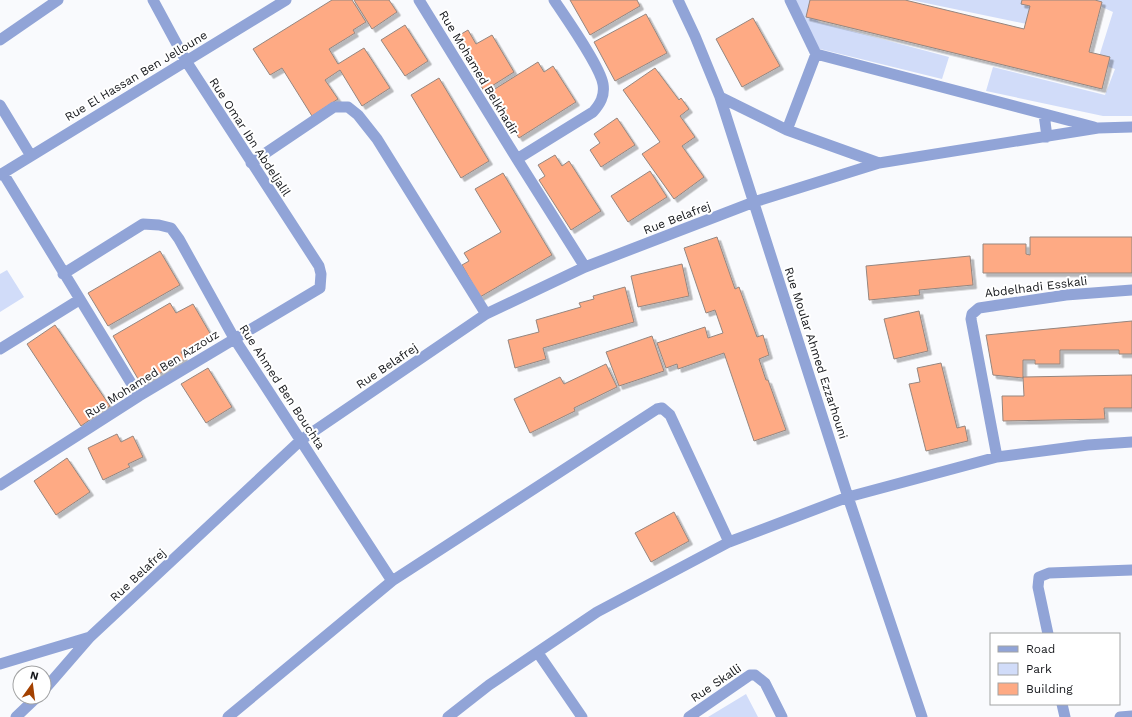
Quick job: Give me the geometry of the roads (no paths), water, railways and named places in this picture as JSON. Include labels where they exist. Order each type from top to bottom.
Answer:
[{"type":"street","points":[[0,40],[58,0]]},
{"type":"street","name":"Rue Omar Ibn Abdeljalil","points":[[153,0],[186,61],[319,266],[321,274],[320,288]]},
{"type":"street","name":"Rue El Hassan Ben Jelloune","points":[[1,174],[286,0]]},
{"type":"street","name":"Rue Mohamed Belkhadir","points":[[419,0],[517,160],[586,267]]},
{"type":"street","points":[[517,160],[593,112],[600,104],[603,93],[603,84],[598,70],[554,0]]},
{"type":"street","name":"Rue Moular Ahmed Ezzarhouni","points":[[678,0],[695,36],[720,97],[848,497],[922,717]]},
{"type":"street","points":[[787,130],[816,54],[790,0]]},
{"type":"street","points":[[816,54],[1098,128],[1132,127]]},
{"type":"street","points":[[720,97],[787,130],[880,163]]},
{"type":"street","points":[[0,105],[31,156]]},
{"type":"street","points":[[251,163],[334,107],[348,107],[358,115],[377,139],[486,314]]},
{"type":"street","points":[[1044,114],[1046,137]]},
{"type":"street","name":"Rue Belafrej","points":[[52,681],[90,637],[301,440],[486,314],[586,267],[754,202],[880,163],[1098,128]]},
{"type":"street","points":[[1,174],[139,396]]},
{"type":"street","name":"Rue Ahmed Ben Bouchta","points":[[63,274],[143,224],[159,225],[171,228],[179,239],[234,338],[392,581]]},
{"type":"street","name":"Rue Mohamed Ben Azzouz","points":[[0,485],[139,396],[320,288]]},
{"type":"street","name":"Abdelhadi Esskali","points":[[997,457],[971,319],[974,311],[978,308],[1066,295],[1132,290]]},
{"type":"street","points":[[0,349],[79,300]]},
{"type":"street","points":[[228,717],[392,581],[657,409],[662,408],[670,415],[729,542]]},
{"type":"street","points":[[448,717],[489,685],[597,612],[729,542],[848,497],[997,457],[1088,445],[1132,442]]},
{"type":"street","points":[[1048,633],[1038,586],[1039,577],[1049,573],[1132,570]]},
{"type":"street","name":"Rue Belafrej","points":[[0,664],[90,637]]},
{"type":"street","points":[[538,653],[582,717]]},
{"type":"street","name":"Rue Skalli","points":[[689,717],[755,674],[765,683],[782,717]]},
{"type":"street","points":[[16,717],[29,705]]},
{"type":"street","points":[[1062,705],[1065,717]]},
{"type":"street","points":[[1120,717],[1132,716]]}]
